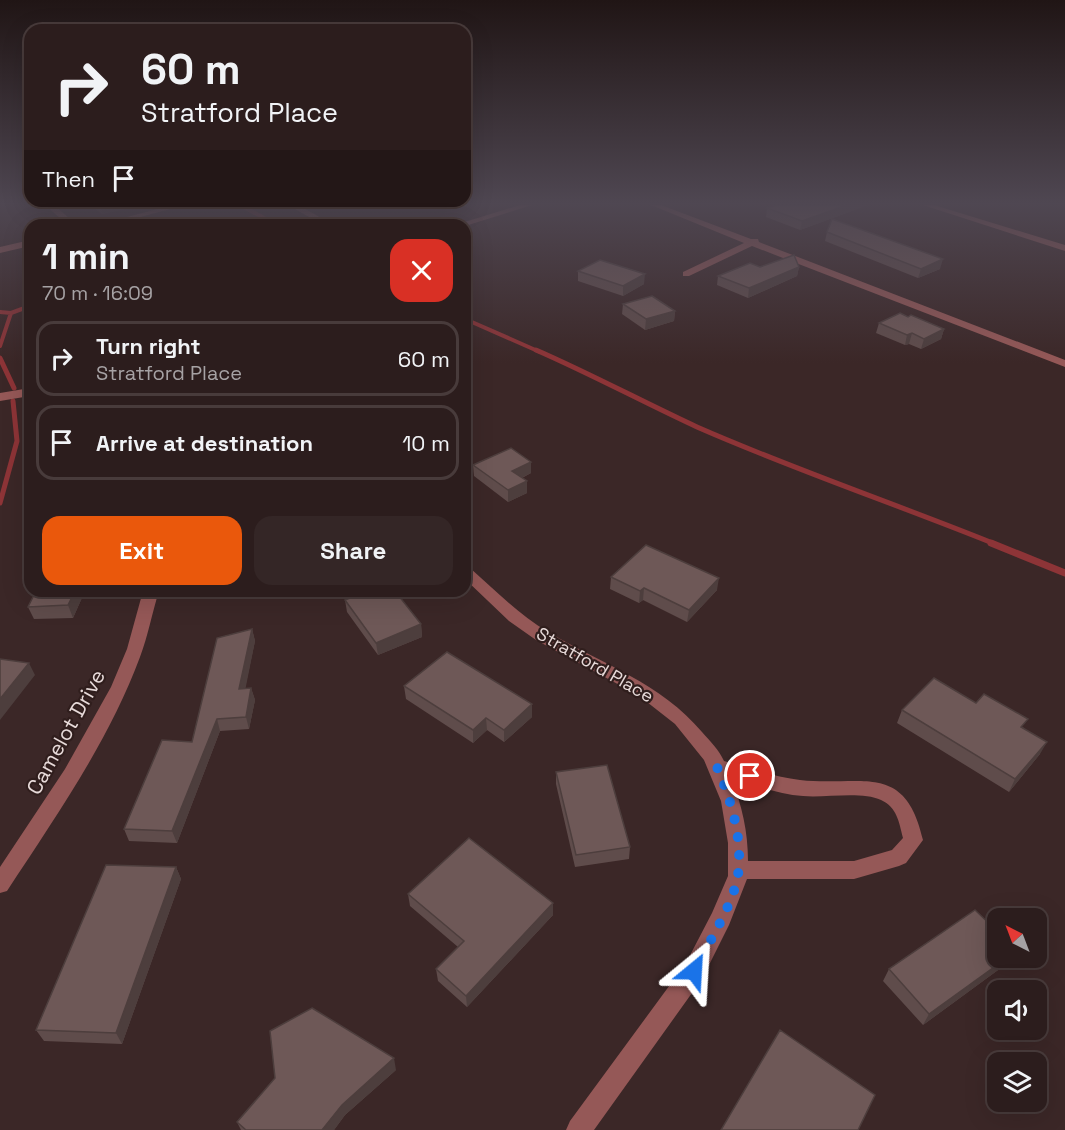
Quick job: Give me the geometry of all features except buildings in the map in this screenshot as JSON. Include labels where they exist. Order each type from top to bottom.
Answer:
[{"type":"street","points":[[686,274],[721,258]]},
{"type":"street","points":[[795,258],[1065,364]]},
{"type":"street","points":[[0,397],[24,393]]},
{"type":"street","name":"Stratford Place","points":[[471,577],[515,617],[542,636],[644,690],[681,719],[712,756],[731,801],[738,843],[738,870],[721,918],[694,971],[579,1130]]},
{"type":"street","name":"Camelot Drive","points":[[0,884],[52,805],[103,718],[132,658],[149,597]]},
{"type":"street","points":[[717,767],[801,788],[878,788],[900,803],[911,822],[913,840],[899,857],[877,864],[854,870],[738,870]]},
{"type":"waterway","points":[[11,313],[24,308]]},
{"type":"waterway","points":[[0,312],[11,313]]},
{"type":"waterway","points":[[0,346],[11,313]]},
{"type":"waterway","points":[[471,322],[540,352]]},
{"type":"waterway","points":[[536,350],[734,443],[995,544]]},
{"type":"waterway","points":[[0,358],[14,388]]},
{"type":"waterway","points":[[0,503],[17,441],[13,401]]},
{"type":"waterway","points":[[991,543],[1065,573]]},
{"type":"route","points":[[694,971],[721,918],[738,876],[738,843],[731,801],[717,767],[750,776]]}]
